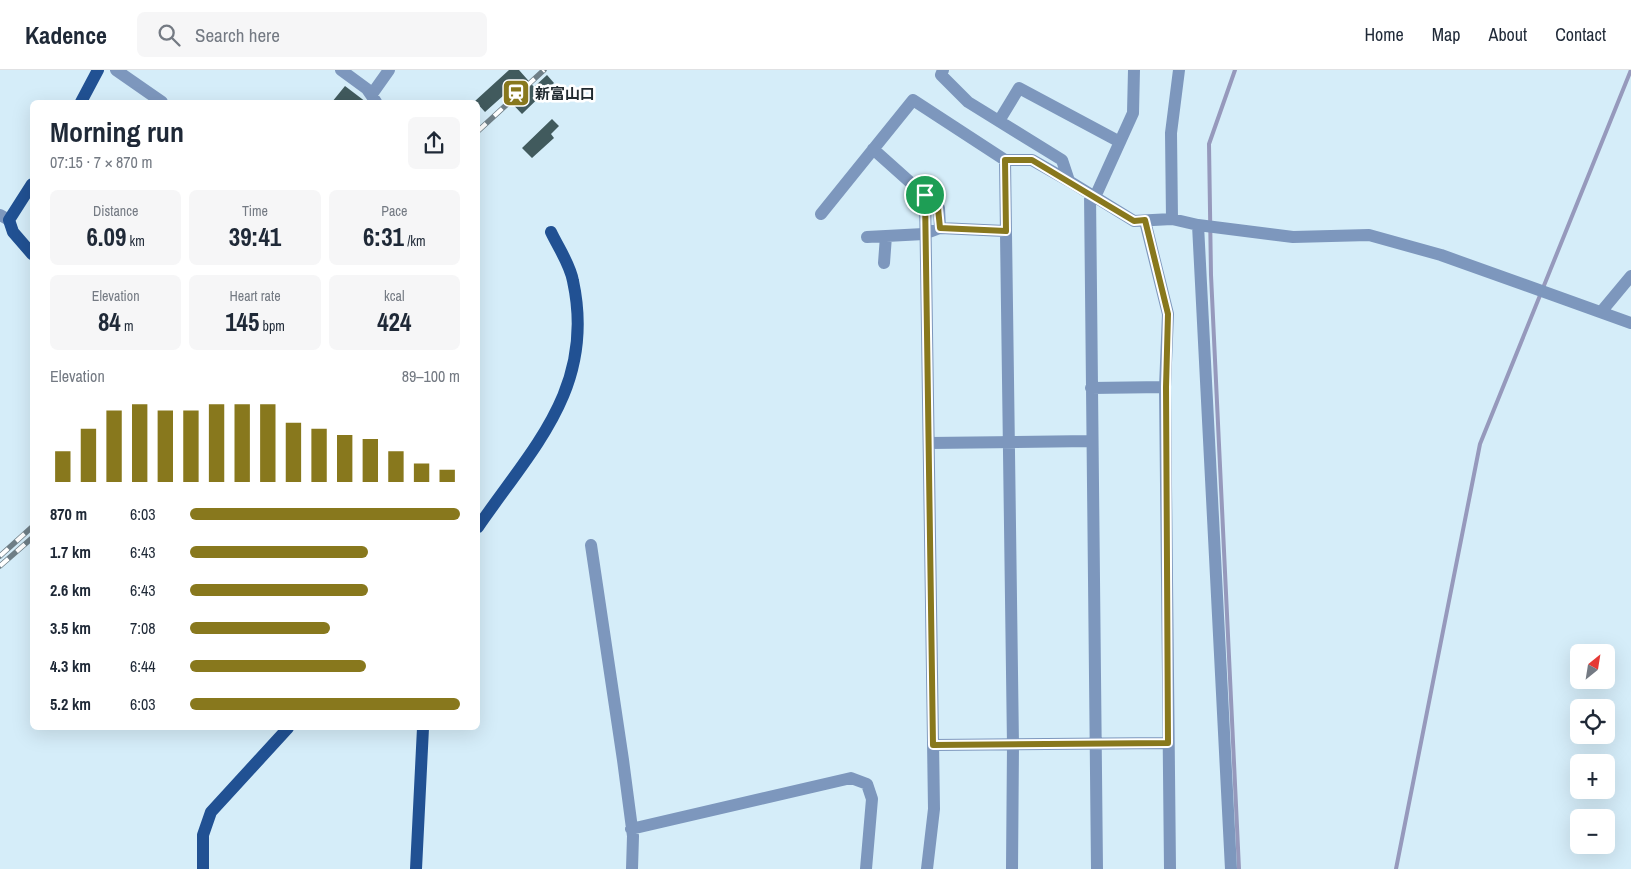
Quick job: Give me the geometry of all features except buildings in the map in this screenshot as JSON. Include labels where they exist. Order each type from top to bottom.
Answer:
[{"type":"main road","points":[[82,100],[98,70]]},
{"type":"main road","points":[[30,187],[5,218],[13,232],[30,252]]},
{"type":"main road","points":[[480,524],[543,438],[563,402],[572,373],[578,340],[573,279],[551,232]]},
{"type":"main road","points":[[203,869],[203,835],[211,812],[286,730]]},
{"type":"main road","points":[[416,869],[423,730]]},
{"type":"street","points":[[116,70],[159,100]]},
{"type":"street","points":[[341,70],[374,98],[390,70]]},
{"type":"street","points":[[944,70],[941,75],[968,102],[1062,160],[1069,181]]},
{"type":"street","points":[[1097,869],[1091,388],[1093,196],[1133,113],[1134,70]]},
{"type":"street","points":[[1172,219],[1171,133],[1179,70]]},
{"type":"street","points":[[999,121],[1019,88],[1120,142]]},
{"type":"street","points":[[821,214],[913,100],[1005,160],[1032,160],[1134,221],[1172,219],[1198,225],[1293,237],[1369,236],[1441,255],[1631,323]]},
{"type":"street","points":[[873,149],[938,208],[940,228]]},
{"type":"street","points":[[1005,160],[1007,442],[1013,745],[1012,869]]},
{"type":"street","points":[[925,195],[924,234],[934,809],[927,869]]},
{"type":"street","points":[[1145,220],[1168,314],[1166,387],[1170,869]]},
{"type":"street","points":[[1198,225],[1231,869]]},
{"type":"street","points":[[866,237],[924,234],[940,228],[1006,231]]},
{"type":"street","points":[[884,263],[886,236]]},
{"type":"street","points":[[1601,312],[1631,276]]},
{"type":"street","points":[[1091,388],[1166,387]]},
{"type":"street","points":[[929,443],[1092,441]]},
{"type":"street","points":[[591,545],[623,760],[631,829],[632,869]]},
{"type":"street","points":[[933,745],[1168,743]]},
{"type":"street","points":[[631,829],[851,778],[866,784],[872,799],[866,869]]},
{"type":"waterway","points":[[1235,70],[1209,144],[1211,275],[1239,869]]},
{"type":"waterway","points":[[1396,869],[1480,444],[1631,70]]},
{"type":"railway","points":[[480,129],[544,70]]},
{"type":"railway","points":[[0,556],[30,529]]},
{"type":"railway","points":[[0,566],[30,540]]},
{"type":"place","name":"新富山口","points":[[516,93]]},
{"type":"route","points":[[1005,160],[1032,160],[1134,221],[1145,220],[1168,314],[1166,387],[1168,743],[933,745],[924,234],[925,195],[938,208],[940,228],[1006,231],[1005,160]]}]
